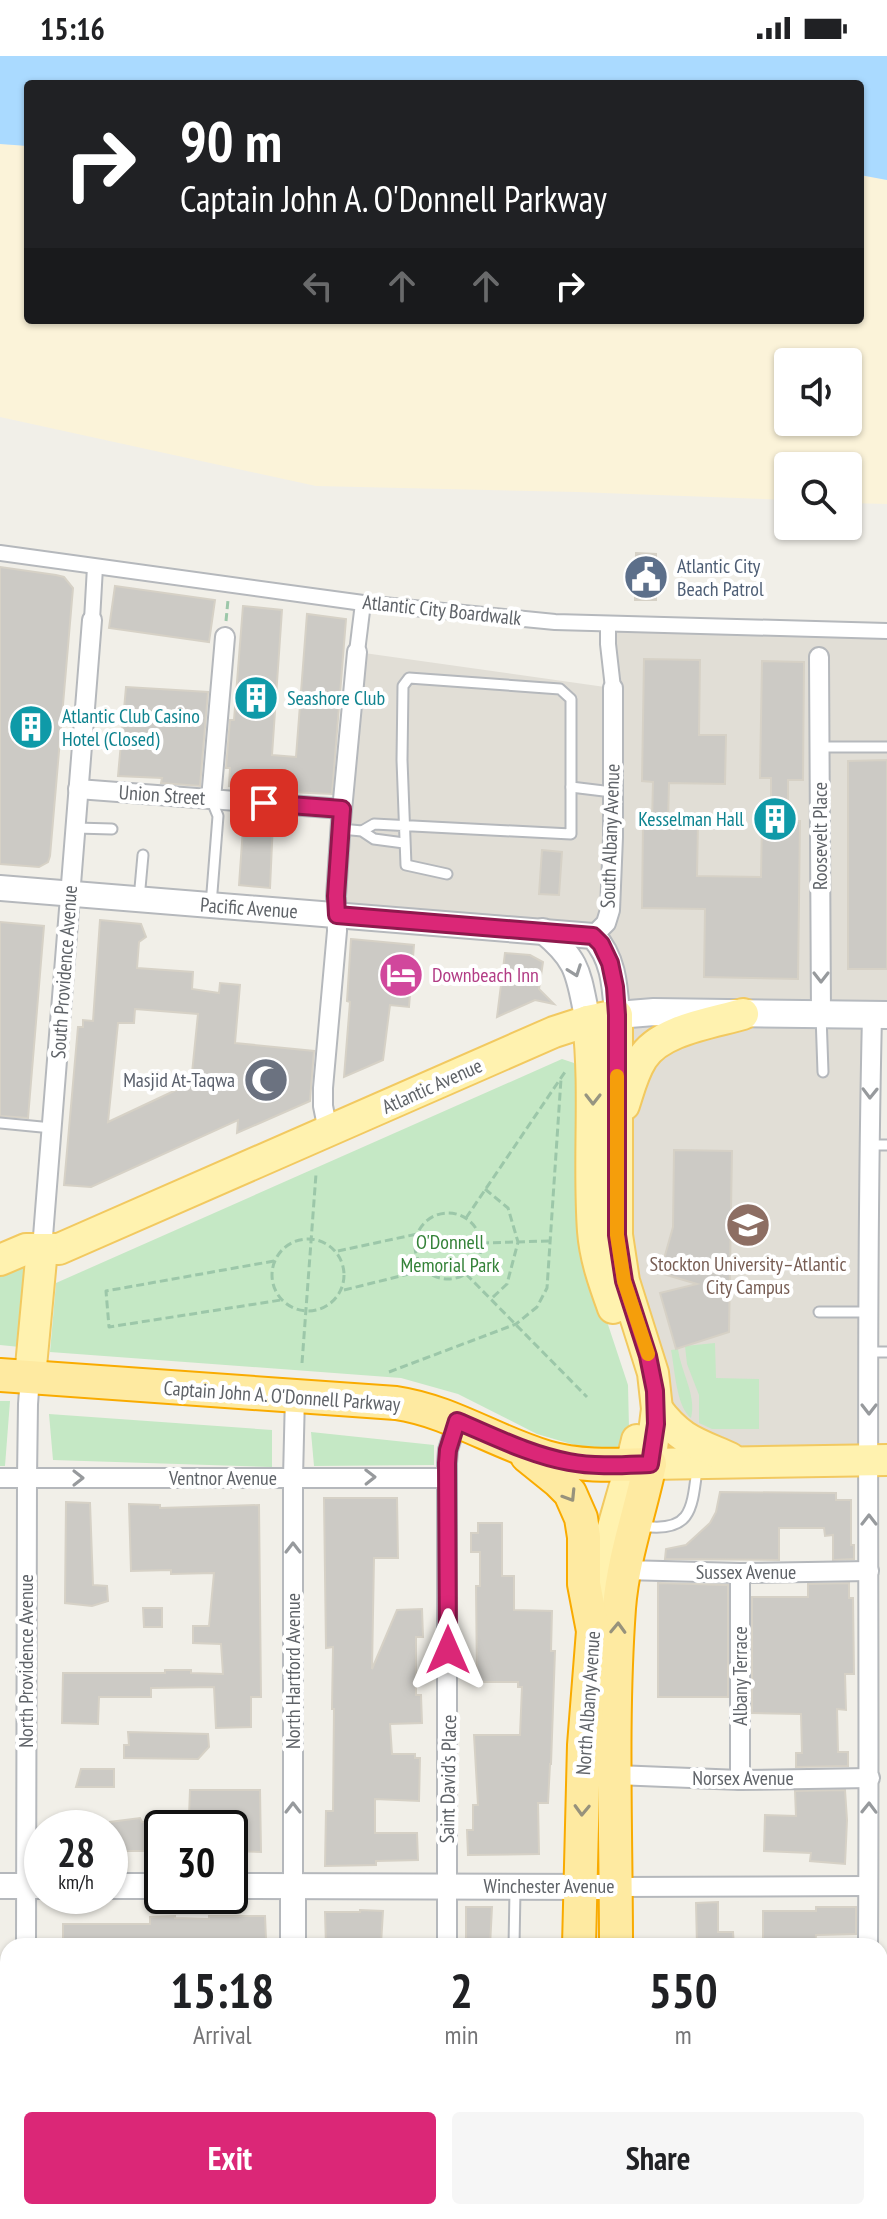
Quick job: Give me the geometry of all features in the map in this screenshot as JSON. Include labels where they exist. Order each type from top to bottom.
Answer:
[{"type":"highway","name":"Captain John A. O'Donnell Parkway","points":[[15,1376],[412,1406],[543,1456],[571,1463],[641,1464]]},
{"type":"highway","points":[[512,1445],[558,1481],[574,1500],[583,1528],[584,1584],[593,1631]]},
{"type":"highway","name":"North Albany Avenue","points":[[616,1938],[618,1621],[641,1464]]},
{"type":"highway","name":"North Albany Avenue","points":[[579,1938],[584,1745],[593,1631]]},
{"type":"main road","name":"Atlantic Avenue","points":[[0,1260],[26,1249],[59,1249],[554,1032],[602,1018],[654,1012],[879,1015]]},
{"type":"main road","points":[[617,1126],[640,1061],[654,1045],[672,1035],[743,1014]]},
{"type":"main road","name":"South Albany Avenue","points":[[602,1018],[617,1126],[619,1253],[624,1281],[653,1373],[657,1409],[641,1464]]},
{"type":"main road","name":"South Albany Avenue","points":[[602,1018],[593,1061],[593,1232],[603,1278],[636,1384],[637,1440],[641,1464]]},
{"type":"main road","name":"South Providence Avenue","points":[[15,1376],[42,1249]]},
{"type":"main road","points":[[657,1409],[683,1437],[739,1462]]},
{"type":"main road","points":[[641,1464],[878,1460]]},
{"type":"main road","name":"North Albany Avenue","points":[[593,1631],[604,1563],[641,1464]]},
{"type":"street","name":"Atlantic City Boardwalk","points":[[0,553],[363,603],[555,622],[887,631]]},
{"type":"street","name":"South Providence Avenue","points":[[42,1249],[95,567]]},
{"type":"street","points":[[328,1131],[323,1088],[335,960],[342,809],[363,603]]},
{"type":"street","name":"South Albany Avenue","points":[[602,1018],[610,963],[601,944],[593,936],[606,923],[610,910],[613,688],[608,624]]},
{"type":"street","points":[[211,799],[225,637]]},
{"type":"street","name":"Roosevelt Place","points":[[819,657],[821,1015]]},
{"type":"street","name":"Union Street","points":[[78,789],[342,809]]},
{"type":"street","name":"Pacific Avenue","points":[[0,888],[593,936]]},
{"type":"street","name":"South Albany Avenue","points":[[543,931],[563,948],[573,962],[602,1018]]},
{"type":"street","points":[[868,1938],[869,1571],[878,1460],[878,1352],[869,1312],[878,1145],[879,1015]]},
{"type":"street","name":"North Providence Avenue","points":[[15,1376],[28,1404],[33,1810]]},
{"type":"street","name":"North Hartford Avenue","points":[[293,1938],[295,1395]]},
{"type":"street","name":"Saint David's Place","points":[[447,1938],[447,1478],[448,1450],[457,1421]]},
{"type":"street","name":"Ventnor Avenue","points":[[0,1478],[447,1478]]},
{"type":"street","name":"Sussex Avenue","points":[[624,1570],[740,1573],[869,1571]]},
{"type":"street","name":"Albany Terrace","points":[[740,1573],[740,1780]]},
{"type":"street","name":"Norsex Avenue","points":[[616,1775],[740,1780],[870,1778]]},
{"type":"street","points":[[0,1886],[24,1886]]},
{"type":"street","name":"Winchester Avenue","points":[[248,1886],[868,1886]]},
{"type":"street","name":"North Providence Avenue","points":[[27,1938],[30,1914]]},
{"type":"lane","points":[[362,831],[374,824],[403,825],[571,834],[571,699],[560,689],[409,678],[403,686],[403,825],[406,865],[447,874]]},
{"type":"lane","points":[[820,747],[887,747]]},
{"type":"lane","points":[[571,787],[612,792]]},
{"type":"lane","points":[[211,799],[218,816],[211,905]]},
{"type":"lane","points":[[75,828],[112,829]]},
{"type":"lane","points":[[341,829],[362,831],[374,839],[404,843]]},
{"type":"lane","points":[[139,899],[143,855]]},
{"type":"lane","points":[[821,1015],[823,1072]]},
{"type":"lane","points":[[0,1123],[52,1128]]},
{"type":"lane","points":[[819,1312],[869,1312]]},
{"type":"lane","points":[[634,1525],[661,1529],[675,1525],[686,1517],[693,1506],[697,1463]]},
{"type":"lane","points":[[514,1938],[515,1886]]},
{"type":"path","points":[[225,637],[229,586]]},
{"type":"path","points":[[466,1218],[567,1069]]},
{"type":"path","points":[[389,1372],[516,1324],[537,1307],[547,1288],[561,1079]]},
{"type":"path","points":[[302,1363],[316,1174]]},
{"type":"path","points":[[485,1189],[508,1208],[518,1242],[507,1284],[491,1299]]},
{"type":"path","points":[[447,1212],[466,1218],[479,1234],[478,1261],[466,1274],[456,1278],[434,1276],[425,1270],[416,1253],[417,1234],[421,1226],[437,1214],[447,1212]]},
{"type":"path","points":[[336,1251],[417,1234]]},
{"type":"path","points":[[301,1239],[312,1239],[330,1245],[345,1270],[342,1290],[335,1300],[326,1308],[306,1311],[281,1300],[272,1282],[274,1261],[281,1251],[301,1239]]},
{"type":"path","points":[[481,1243],[549,1241]]},
{"type":"path","points":[[274,1261],[106,1291],[109,1327],[281,1300]]},
{"type":"path","points":[[342,1290],[425,1270]]},
{"type":"path","points":[[466,1274],[587,1397]]},
{"type":"shaded area","points":[[608,624],[887,631],[887,1015],[872,1015],[869,1461],[669,1464],[654,1441],[624,1281],[601,944],[352,916],[336,896],[357,652],[612,688]]},
{"type":"green space","name":"O'Donnell Memorial Park","points":[[562,1059],[574,1063],[580,1073],[583,1249],[628,1385],[629,1428],[623,1449],[578,1446],[537,1434],[458,1394],[401,1378],[50,1352],[56,1283]]},
{"type":"green space","points":[[27,1264],[20,1347],[0,1345],[0,1275]]},
{"type":"green space","points":[[715,1343],[716,1378],[759,1379],[759,1429],[712,1429],[699,1423],[699,1395],[687,1364],[685,1346]]},
{"type":"green space","points":[[678,1349],[692,1401],[691,1418],[682,1405],[677,1387],[671,1350]]},
{"type":"green space","points":[[0,1401],[10,1401],[5,1466],[0,1466]]},
{"type":"green space","points":[[49,1414],[272,1430],[272,1467],[53,1460]]},
{"type":"green space","points":[[311,1432],[434,1445],[434,1465],[314,1466]]},
{"type":"sand","points":[[0,144],[24,146],[24,324],[864,324],[864,176],[887,180],[887,504],[862,503],[862,452],[774,452],[774,499],[316,486],[0,417]]},
{"type":"water","points":[[0,56],[887,56],[887,180],[864,176],[864,80],[24,80],[24,146],[0,144]]},
{"type":"building","name":"Atlantic City Beach Patrol","points":[[636,553],[656,554],[656,600],[635,600]]},
{"type":"building","name":"Atlantic Club Casino Hotel (Closed)","points":[[0,567],[64,577],[73,588],[50,856],[48,862],[39,867],[0,864]]},
{"type":"building","points":[[115,586],[215,600],[209,642],[109,628]]},
{"type":"building","points":[[243,606],[282,610],[272,755],[296,757],[307,614],[346,619],[332,794],[245,790],[245,787],[229,786],[230,768],[226,768],[230,720],[234,720]]},
{"type":"building","name":"Kesselman Hall","points":[[644,659],[700,660],[699,735],[726,735],[725,784],[669,783],[668,822],[698,822],[697,876],[761,877],[762,817],[771,817],[771,778],[760,778],[762,661],[804,662],[803,780],[788,780],[788,821],[800,821],[798,979],[704,977],[705,909],[642,908],[643,823],[652,823],[653,782],[642,781]]},
{"type":"building","points":[[126,687],[208,692],[200,786],[161,783],[162,778],[118,776]]},
{"type":"building","points":[[887,760],[887,969],[848,969],[848,761]]},
{"type":"building","points":[[244,814],[279,816],[278,822],[273,822],[270,888],[239,885]]},
{"type":"building","points":[[542,850],[562,852],[559,895],[539,894]]},
{"type":"building","points":[[100,920],[141,924],[146,937],[139,942],[137,968],[193,972],[192,989],[219,993],[220,983],[240,985],[235,1043],[314,1051],[310,1101],[237,1133],[238,1120],[91,1187],[64,1185],[78,1027],[83,1027],[83,1020],[93,1021]],"holes":[[[135,1009],[198,1014],[191,1083],[108,1122],[118,1023],[134,1023]]]},
{"type":"building","points":[[0,922],[44,926],[28,1118],[0,1116]]},
{"type":"building","points":[[351,939],[414,945],[409,1007],[390,1005],[383,1060],[344,1077],[350,1002],[347,1001]]},
{"type":"building","points":[[505,953],[530,955],[543,962],[539,989],[554,1004],[535,1000],[497,1017]]},
{"type":"building","points":[[674,1150],[732,1151],[729,1332],[676,1349],[660,1293],[697,1284],[660,1273],[673,1227]]},
{"type":"building","points":[[720,1492],[836,1493],[836,1500],[851,1500],[854,1559],[833,1560],[833,1535],[825,1536],[824,1528],[779,1528],[779,1560],[665,1559],[666,1549],[686,1545],[710,1523]]},
{"type":"building","points":[[324,1498],[397,1498],[398,1558],[374,1558],[372,1669],[397,1610],[422,1609],[423,1637],[416,1637],[416,1695],[421,1695],[422,1723],[390,1724],[392,1754],[415,1754],[415,1758],[420,1758],[419,1801],[375,1799],[375,1833],[417,1833],[418,1860],[325,1866],[326,1811],[333,1811],[334,1709],[333,1647],[326,1648]]},
{"type":"building","points":[[66,1502],[90,1503],[93,1585],[107,1586],[108,1601],[92,1606],[65,1603]]},
{"type":"building","points":[[129,1504],[160,1505],[160,1508],[259,1505],[261,1697],[251,1697],[251,1727],[216,1728],[214,1687],[151,1688],[151,1697],[99,1697],[98,1724],[62,1723],[63,1673],[191,1670],[191,1673],[223,1674],[221,1644],[193,1643],[193,1626],[209,1626],[214,1573],[131,1571]]},
{"type":"building","points":[[478,1523],[502,1523],[502,1576],[514,1576],[514,1610],[552,1611],[551,1651],[555,1651],[551,1764],[548,1803],[538,1803],[539,1854],[468,1855],[467,1830],[473,1830],[473,1805],[478,1805],[474,1735],[520,1735],[522,1687],[518,1687],[518,1682],[477,1682],[476,1586],[480,1586],[480,1552],[471,1552],[471,1533],[478,1533]]},
{"type":"building","points":[[658,1583],[728,1585],[728,1697],[658,1697]]},
{"type":"building","points":[[849,1583],[849,1598],[853,1598],[854,1674],[845,1674],[846,1710],[837,1709],[838,1752],[848,1752],[848,1766],[796,1767],[796,1753],[802,1753],[801,1714],[752,1713],[752,1597],[808,1597],[808,1584]]},
{"type":"building","points":[[143,1608],[162,1608],[162,1627],[144,1627]]},
{"type":"building","points":[[128,1732],[208,1734],[209,1747],[198,1759],[124,1758],[124,1745],[129,1745]]},
{"type":"building","points":[[81,1769],[114,1769],[114,1787],[76,1787]]},
{"type":"building","points":[[190,1790],[260,1790],[261,1852],[248,1852],[248,1810],[189,1810]]},
{"type":"building","points":[[845,1790],[845,1864],[810,1861],[811,1853],[764,1851],[765,1815],[796,1816],[795,1791]]},
{"type":"building","points":[[140,1818],[144,1822],[144,1851],[128,1851],[128,1820]]},
{"type":"building","points":[[718,1902],[718,1932],[733,1932],[733,1938],[697,1938],[696,1903]]},
{"type":"building","points":[[466,1907],[492,1907],[490,1938],[466,1938]]},
{"type":"building","points":[[816,1907],[856,1907],[856,1934],[763,1938],[763,1911],[816,1911]]},
{"type":"building","points":[[383,1911],[381,1938],[326,1938],[325,1912]]},
{"type":"building","points":[[209,1916],[265,1916],[266,1938],[63,1938],[63,1924],[150,1924],[150,1917],[209,1919]]},
{"type":"slow traffic","points":[[617,1076],[616,1214],[619,1253],[624,1281],[648,1354]]},
{"type":"place","name":"Atlantic City Beach Patrol","points":[[646,577]]},
{"type":"place","name":"Seashore Club","points":[[256,698]]},
{"type":"place","name":"Atlantic Club Casino Hotel (Closed)","points":[[31,727]]},
{"type":"place","name":"Kesselman Hall","points":[[775,819]]},
{"type":"place","name":"Downbeach Inn","points":[[401,975]]},
{"type":"place","name":"Masjid At-Taqwa","points":[[266,1080]]},
{"type":"place","name":"Stockton University–Atlantic City Campus","points":[[748,1225]]},
{"type":"route","points":[[264,803],[342,809],[337,915],[593,936],[601,944],[610,963],[617,1015],[617,1235],[624,1281],[653,1373],[657,1409],[650,1464],[604,1465],[557,1460],[457,1421],[447,1463],[448,1650]]}]
